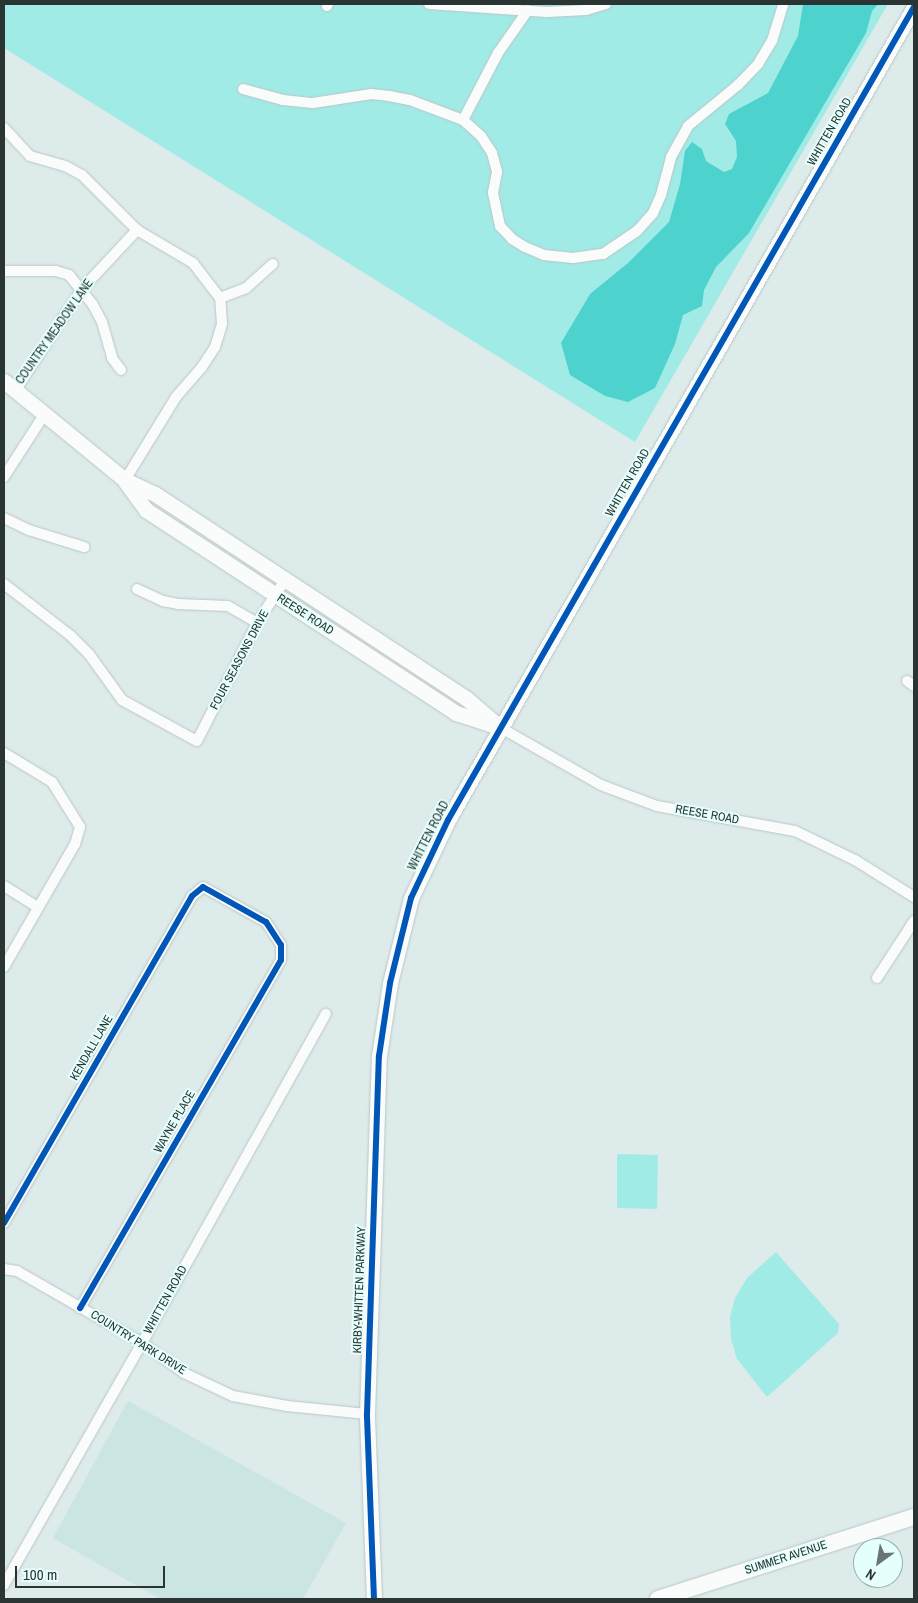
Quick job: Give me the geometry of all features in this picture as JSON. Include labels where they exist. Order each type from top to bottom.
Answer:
[{"type":"main road","name":"WHITTEN ROAD","points":[[390,983],[411,898],[446,824],[914,7]]},
{"type":"main road","name":"REESE ROAD","points":[[9,386],[124,480],[146,510],[456,714],[501,728]]},
{"type":"main road","name":"REESE ROAD","points":[[124,480],[155,494],[467,699],[501,728]]},
{"type":"main road","name":"KIRBY-WHITTEN PARKWAY","points":[[374,1599],[367,1414],[379,1056],[390,983]]},
{"type":"main road","name":"SUMMER AVENUE","points":[[658,1599],[914,1517]]},
{"type":"street","points":[[430,4],[547,12],[586,10],[606,4]]},
{"type":"street","points":[[243,89],[283,100],[312,103],[371,94],[389,96],[410,100],[462,120],[481,136],[492,153],[498,172],[493,193],[496,211],[500,226],[512,239],[544,255],[573,258],[603,254],[637,231],[653,213],[661,195],[671,157],[688,126],[738,85],[758,64],[772,41],[783,4]]},
{"type":"street","points":[[462,120],[498,53],[528,10]]},
{"type":"street","points":[[4,128],[30,156],[65,166],[82,175],[137,230],[194,263],[220,298],[222,324],[215,347],[202,367],[176,397],[124,480]]},
{"type":"street","name":"COUNTRY MEADOW LANE","points":[[9,386],[82,289],[137,230]]},
{"type":"street","points":[[220,298],[246,288],[273,264]]},
{"type":"street","points":[[4,271],[70,274],[93,305],[102,322],[112,358],[121,370]]},
{"type":"street","points":[[4,477],[44,415]]},
{"type":"street","points":[[4,518],[29,530],[84,547]]},
{"type":"street","name":"FOUR SEASONS DRIVE","points":[[4,584],[71,636],[89,654],[122,700],[197,741],[257,623],[285,580]]},
{"type":"street","points":[[137,589],[163,601],[178,604],[228,606],[257,623]]},
{"type":"street","name":"REESE ROAD","points":[[501,728],[601,785],[653,805],[795,831],[854,860],[914,897]]},
{"type":"street","points":[[4,753],[52,782],[80,827],[75,844],[4,967]]},
{"type":"street","points":[[4,886],[37,907]]},
{"type":"street","name":"WAYNE PLACE","points":[[80,1308],[281,960],[281,945],[266,922],[203,886]]},
{"type":"street","name":"KENDALL LANE","points":[[4,1223],[192,896],[203,886]]},
{"type":"street","points":[[877,978],[914,921]]},
{"type":"street","name":"WHITTEN ROAD","points":[[4,1585],[326,1014]]},
{"type":"street","name":"COUNTRY PARK DRIVE","points":[[4,1269],[17,1271],[142,1343],[184,1373],[233,1396],[287,1406],[367,1414]]},
{"type":"shaded area","points":[[4,4],[888,4],[635,442],[4,48]]},
{"type":"shaded area","points":[[803,4],[878,4],[872,11],[866,33],[749,233],[716,267],[704,290],[702,306],[683,315],[675,344],[655,388],[628,402],[605,396],[570,375],[561,343],[590,294],[628,263],[669,222],[680,184],[685,151],[692,142],[702,149],[706,161],[724,172],[732,169],[737,157],[736,141],[725,124],[729,114],[768,93],[798,36]]},
{"type":"shaded area","points":[[617,1154],[658,1155],[657,1209],[617,1208]]},
{"type":"shaded area","points":[[776,1252],[839,1324],[838,1333],[767,1397],[737,1359],[731,1339],[730,1317],[735,1298],[747,1278]]},
{"type":"shaded area","points":[[128,1401],[346,1523],[303,1599],[160,1599],[53,1538]]},
{"type":"cycle path","points":[[374,1599],[367,1414],[379,1056],[390,983],[411,898],[448,820],[914,7]]},
{"type":"cycle path","points":[[4,1223],[192,896],[203,887],[266,922],[281,945],[281,960],[80,1308]]}]
